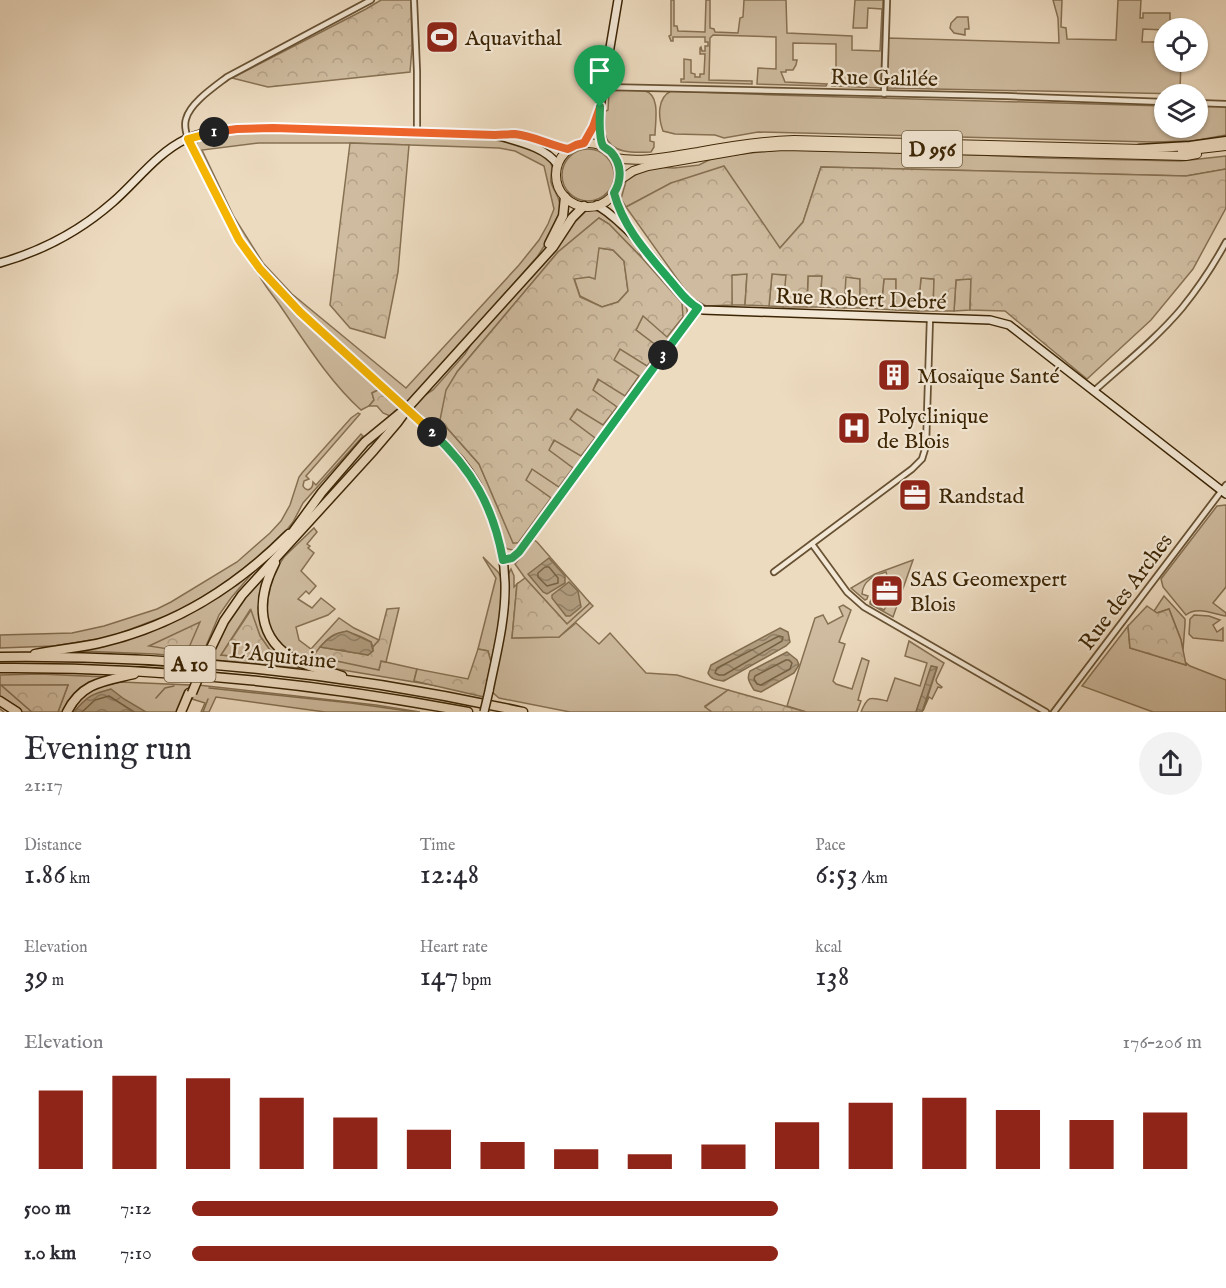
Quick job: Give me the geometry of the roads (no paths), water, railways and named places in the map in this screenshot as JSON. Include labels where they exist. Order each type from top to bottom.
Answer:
[{"type":"highway","name":"D 956","points":[[1139,149],[1226,141]]},
{"type":"highway","points":[[539,262],[561,222],[565,209],[565,197]]},
{"type":"highway","points":[[208,652],[219,629],[236,603],[390,432],[411,404],[554,247],[572,218],[584,206]]},
{"type":"highway","points":[[183,712],[217,628],[233,602],[288,539],[322,492],[365,442],[411,404]]},
{"type":"highway","points":[[20,657],[102,643],[174,618],[236,580],[268,555],[296,526]]},
{"type":"highway","points":[[279,556],[267,580],[262,600],[264,622],[272,638],[284,652],[297,661],[359,682]]},
{"type":"highway","name":"L'Aquitaine","points":[[0,657],[92,658],[263,670],[359,682],[523,712]]},
{"type":"highway","name":"L'Aquitaine","points":[[0,668],[220,677],[304,686],[468,712]]},
{"type":"highway","points":[[67,712],[76,698],[90,686],[141,672]]},
{"type":"highway","points":[[0,701],[17,712]]},
{"type":"main road","name":"D 956","points":[[615,158],[648,160],[783,140],[1179,151],[1226,146]]},
{"type":"main road","points":[[591,142],[604,147],[615,158],[620,172],[620,180],[614,193],[604,203],[597,206],[584,206],[571,202],[560,190],[557,182],[556,173],[562,156],[568,149],[584,143],[591,142]]},
{"type":"main road","name":"D 956","points":[[620,180],[633,171],[648,166],[752,148],[784,146],[1186,156],[1226,151]]},
{"type":"street","points":[[370,0],[227,77],[206,93],[190,111],[185,123],[188,139],[239,240],[260,269],[300,312],[451,450],[468,471],[489,510],[503,560],[505,584],[503,616],[484,712]]},
{"type":"street","points":[[414,0],[417,133]]},
{"type":"street","points":[[604,147],[600,107],[618,0]]},
{"type":"street","points":[[884,94],[887,0]]},
{"type":"street","name":"Rue Galilée","points":[[603,87],[1017,96],[1154,102]]},
{"type":"street","points":[[1208,103],[1226,104]]},
{"type":"street","points":[[584,143],[600,107]]},
{"type":"street","points":[[0,262],[36,251],[81,227],[113,202],[157,160],[178,144],[219,131],[252,129],[513,134],[568,149]]},
{"type":"street","points":[[495,135],[546,153],[558,164]]},
{"type":"street","points":[[614,193],[635,238]]},
{"type":"street","points":[[503,560],[512,558],[519,552],[698,308],[687,301],[635,238],[613,216],[597,206]]},
{"type":"street","points":[[1094,391],[1155,337],[1181,309],[1209,272],[1226,242]]},
{"type":"street","name":"Rue Robert Debré","points":[[698,308],[708,311],[990,320],[1009,325],[1224,489]]},
{"type":"street","points":[[774,572],[912,469],[922,459],[926,446],[930,318]]},
{"type":"street","name":"Rue des Arches","points":[[1054,712],[1224,489]]},
{"type":"street","points":[[812,544],[847,592],[864,607],[1046,712]]},
{"type":"water","points":[[549,558],[565,576],[565,583],[547,594],[528,574]]},
{"type":"water","points":[[569,582],[578,591],[581,607],[570,616],[566,616],[552,595]]},
{"type":"water","points":[[780,628],[788,632],[790,642],[786,646],[724,681],[714,679],[709,675],[711,665]]},
{"type":"water","points":[[347,631],[371,642],[373,651],[368,655],[320,647],[332,636]]},
{"type":"water","points":[[787,652],[797,660],[799,665],[794,673],[761,692],[754,690],[748,679],[750,671]]},
{"type":"water","points":[[931,666],[937,667],[922,712],[916,712]]},
{"type":"water","points":[[111,689],[146,712],[74,712],[90,696]]},
{"type":"waterway","points":[[156,698],[165,688],[174,686]]},
{"type":"waterway","points":[[209,688],[415,712]]},
{"type":"waterway","points":[[203,712],[208,699]]},
{"type":"waterway","points":[[0,709],[4,712]]},
{"type":"place","name":"Aquavithal","points":[[442,37]]},
{"type":"place","name":"Mosaïque Santé","points":[[894,375]]},
{"type":"place","name":"Polyclinique de Blois","points":[[854,428]]},
{"type":"place","name":"Randstad","points":[[915,495]]},
{"type":"place","name":"SAS Geomexpert Blois","points":[[887,591]]}]
